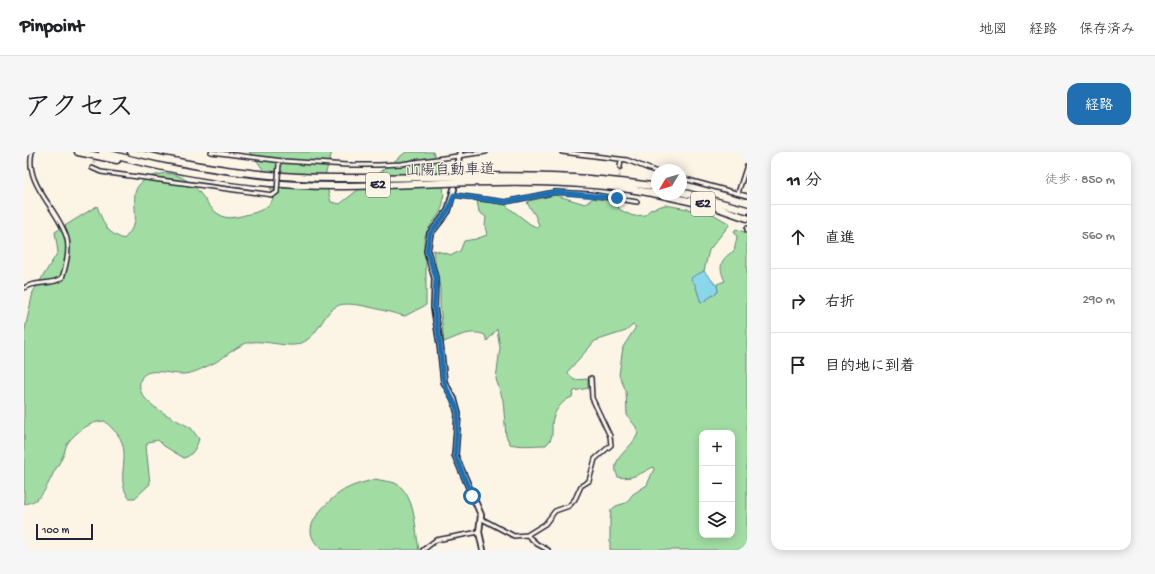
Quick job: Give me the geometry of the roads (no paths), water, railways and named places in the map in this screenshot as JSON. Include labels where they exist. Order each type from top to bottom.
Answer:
[{"type":"highway","points":[[78,152],[182,170]]},
{"type":"highway","name":"山陽自動車道","points":[[102,152],[182,170],[260,181],[298,184],[336,186],[570,184],[651,193]]},
{"type":"highway","name":"山陽自動車道","points":[[132,152],[202,167],[298,177],[525,176],[600,179],[651,186]]},
{"type":"highway","name":"E2","points":[[687,194],[747,210]]},
{"type":"highway","name":"山陽自動車道","points":[[684,200],[715,207],[747,218]]},
{"type":"street","points":[[24,288],[33,283],[56,282],[62,278],[68,252],[64,230],[30,180],[28,162],[32,152]]},
{"type":"street","points":[[211,152],[279,162],[347,166],[401,164],[460,154],[486,152]]},
{"type":"street","points":[[562,152],[621,160],[651,170]]},
{"type":"street","points":[[457,166],[460,154]]},
{"type":"street","points":[[620,167],[621,160]]},
{"type":"street","points":[[92,168],[101,172],[273,195],[277,192],[279,162]]},
{"type":"street","points":[[738,193],[747,165]]},
{"type":"street","points":[[687,180],[747,196]]},
{"type":"street","points":[[454,189],[454,195],[448,211],[430,234],[427,251],[436,278],[434,308],[440,344],[443,377],[458,414],[455,455],[482,519],[479,532],[483,550]]},
{"type":"street","points":[[454,195],[505,202],[555,192],[617,196],[636,202]]},
{"type":"street","points":[[482,519],[514,536],[526,535],[545,524],[555,511],[569,506],[574,501],[581,486],[591,479],[595,459],[611,445],[610,436],[592,398],[591,378]]},
{"type":"street","points":[[423,550],[436,540],[479,532]]},
{"type":"street","points":[[526,535],[537,544],[548,550]]},
{"type":"water","points":[[704,271],[717,286],[718,292],[701,303],[695,284],[691,280],[692,277]]},
{"type":"tunnel","points":[[92,168],[97,152]]},
{"type":"tunnel","points":[[455,180],[457,166]]},
{"type":"tunnel","points":[[619,182],[620,167]]}]
